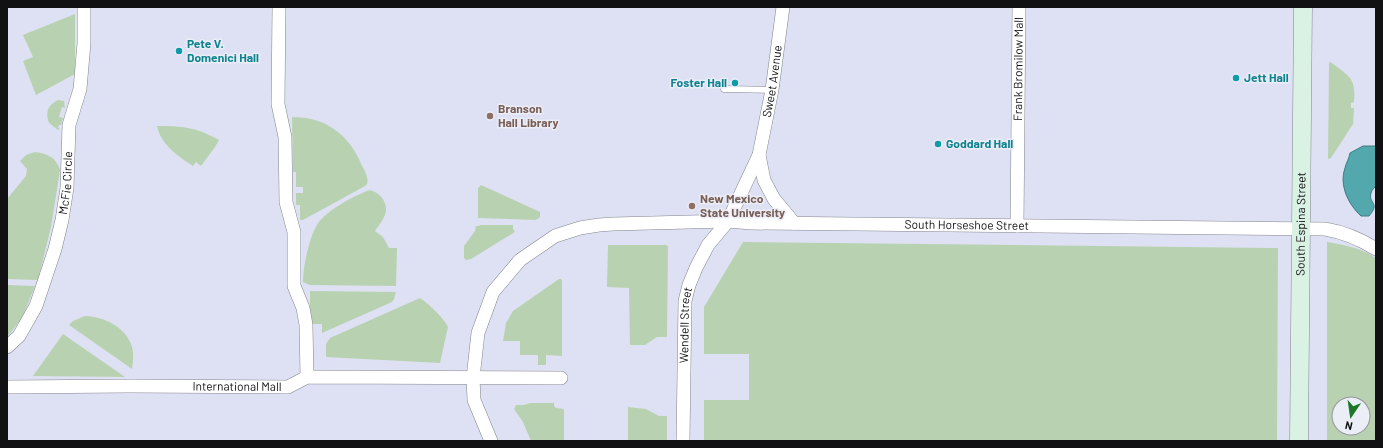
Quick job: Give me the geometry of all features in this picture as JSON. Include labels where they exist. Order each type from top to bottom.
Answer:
[{"type":"street","name":"McFie Circle","points":[[7,347],[19,336],[36,306],[55,249],[62,220],[67,188],[69,125],[80,88],[84,43],[84,7]]},
{"type":"street","points":[[279,7],[278,104],[285,137],[286,202],[294,232],[294,286],[303,308],[306,325],[307,377]]},
{"type":"street","name":"Sweet Avenue","points":[[728,221],[759,155],[772,90],[783,7]]},
{"type":"street","name":"Frank Bromilow Mall","points":[[1017,226],[1018,7]]},
{"type":"street","name":"South Espina Street","points":[[1299,441],[1303,7]]},
{"type":"street","name":"Sweet Avenue","points":[[759,155],[764,180],[774,199],[794,223]]},
{"type":"street","name":"South Horseshoe Street","points":[[491,441],[474,400],[473,378],[478,332],[493,292],[520,260],[555,236],[580,228],[613,224],[728,221],[751,223],[1325,229],[1360,240],[1376,249]]},
{"type":"street","name":"Wendell Street","points":[[683,441],[685,301],[689,286],[708,245],[728,221]]},
{"type":"street","name":"International Mall","points":[[7,387],[288,387],[307,377],[561,378]]},
{"type":"lane","points":[[724,89],[772,90]]},
{"type":"shaded area","name":"New Mexico State University","points":[[7,7],[1376,7],[1376,441],[7,441]]},
{"type":"green space","points":[[75,14],[75,74],[36,95],[23,61],[33,57],[23,35]]},
{"type":"green space","points":[[1329,62],[1347,75],[1353,83],[1354,102],[1351,103],[1351,108],[1354,108],[1353,124],[1331,158],[1328,159]]},
{"type":"green space","points":[[58,100],[64,101],[65,108],[62,107],[59,117],[63,118],[61,125],[59,125],[58,128],[60,129],[58,130],[49,123],[47,112],[52,104]]},
{"type":"green space","points":[[292,117],[316,120],[326,124],[344,137],[357,155],[367,179],[367,184],[365,186],[303,220],[300,220],[300,205],[296,205],[296,193],[303,193],[303,187],[296,187],[296,172],[293,172]]},
{"type":"green space","points":[[157,126],[189,128],[203,132],[219,140],[201,166],[196,162],[193,166],[176,154],[166,144],[159,133]]},
{"type":"green space","points":[[35,152],[44,154],[54,159],[60,170],[51,227],[38,280],[7,279],[7,199],[26,176],[27,169],[20,161],[26,155]]},
{"type":"green space","points":[[481,185],[540,212],[540,217],[536,220],[478,218],[478,188]]},
{"type":"green space","points":[[370,190],[378,194],[384,200],[386,209],[386,213],[382,221],[375,231],[383,237],[389,248],[397,248],[396,286],[310,285],[303,282],[307,253],[311,237],[317,225],[333,209]]},
{"type":"green space","points":[[513,225],[515,232],[471,259],[466,260],[464,258],[464,246],[475,231],[476,226]]},
{"type":"green space","points":[[743,242],[1278,248],[1277,441],[704,441],[704,400],[749,400],[749,354],[704,354],[704,307]]},
{"type":"green space","points":[[1327,242],[1359,249],[1376,258],[1376,441],[1327,441]]},
{"type":"green space","points":[[608,245],[668,246],[667,337],[657,337],[645,345],[630,345],[629,288],[607,287]]},
{"type":"green space","points":[[559,279],[562,281],[562,356],[546,355],[546,365],[538,365],[538,355],[520,355],[520,341],[503,341],[506,323],[513,311]]},
{"type":"green space","points":[[7,285],[35,286],[22,318],[7,337]]},
{"type":"green space","points":[[310,291],[396,292],[392,302],[322,333],[322,324],[310,324]]},
{"type":"green space","points":[[420,298],[436,311],[448,327],[440,363],[326,357],[326,344],[330,338]]},
{"type":"green space","points":[[85,316],[100,318],[114,324],[125,334],[133,350],[132,369],[69,325],[73,321]]},
{"type":"green space","points":[[63,334],[125,377],[33,376]]},
{"type":"green space","points":[[530,403],[554,403],[556,408],[564,409],[564,441],[531,441],[523,422],[514,409],[516,405]]},
{"type":"green space","points":[[628,407],[646,409],[659,416],[667,416],[667,441],[628,441]]},
{"type":"water","points":[[1363,146],[1376,146],[1376,186],[1371,192],[1371,199],[1374,208],[1369,216],[1361,216],[1352,206],[1346,194],[1343,181],[1343,174],[1350,153]]},
{"type":"place","name":"Pete V. Domenici Hall","points":[[179,51]]},
{"type":"place","name":"Jett Hall","points":[[1236,78]]},
{"type":"place","name":"Foster Hall","points":[[735,83]]},
{"type":"place","name":"Branson Hall Library","points":[[490,116]]},
{"type":"place","name":"Goddard Hall","points":[[938,144]]},
{"type":"place","name":"New Mexico State University","points":[[692,206]]}]
